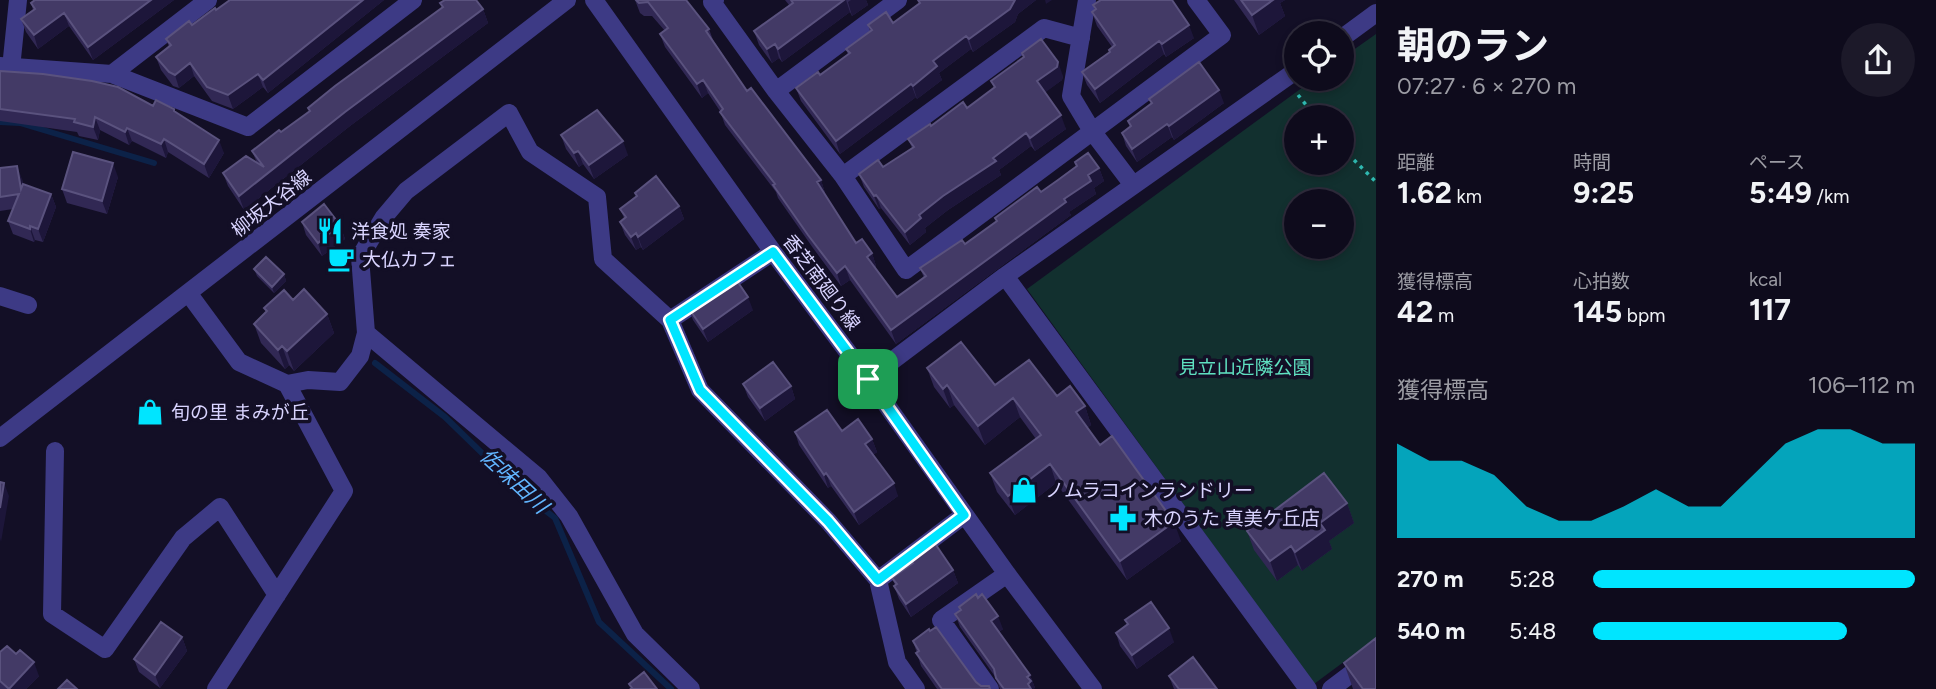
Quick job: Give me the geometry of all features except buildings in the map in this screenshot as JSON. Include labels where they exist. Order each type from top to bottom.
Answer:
[{"type":"street","points":[[18,0],[6,67],[111,74],[248,127],[413,0]]},
{"type":"street","points":[[111,74],[208,0]]},
{"type":"street","name":"柳坂大谷線","points":[[0,438],[567,0]]},
{"type":"street","name":"香芝南廻り線","points":[[594,0],[773,252],[1093,689]]},
{"type":"street","points":[[715,0],[712,2],[842,176],[906,270],[1222,35],[1196,0]]},
{"type":"street","points":[[776,91],[898,0]]},
{"type":"street","points":[[1087,0],[1071,96],[1092,131],[1133,185]]},
{"type":"street","points":[[1354,29],[1376,13]]},
{"type":"street","points":[[842,176],[1044,28],[1081,38]]},
{"type":"street","points":[[868,379],[1005,276],[1284,80]]},
{"type":"street","points":[[189,294],[239,362],[287,384],[308,380],[340,382],[360,356],[366,333],[360,257],[384,217],[406,191],[509,113],[530,152],[597,197],[603,259],[670,320],[700,390],[828,521],[878,580],[897,662],[916,689]]},
{"type":"street","points":[[670,320],[773,252]]},
{"type":"street","points":[[1005,276],[1308,689]]},
{"type":"street","points":[[0,296],[28,305]]},
{"type":"street","points":[[366,333],[538,478],[569,516],[635,634],[691,689]]},
{"type":"street","points":[[216,689],[344,491],[287,384]]},
{"type":"street","points":[[54,451],[52,614],[104,649],[183,538],[220,507],[277,594]]},
{"type":"street","points":[[878,580],[964,515]]},
{"type":"street","points":[[990,689],[941,620],[1007,574]]},
{"type":"street","points":[[1331,689],[1376,655]]},
{"type":"path","points":[[1354,160],[1376,182]]},
{"type":"green space","name":"見立山近隣公園","points":[[1376,34],[1376,638],[1314,684],[1027,289],[1298,91],[1354,91],[1354,50]]},
{"type":"waterway","name":"佐味田川","points":[[0,122],[20,123],[154,163]]},
{"type":"waterway","name":"佐味田川","points":[[375,363],[445,417],[524,494],[555,518],[599,622],[671,689]]},
{"type":"place","name":"洋食処 奏家","points":[[330,231]]},
{"type":"place","name":"大仏カフェ","points":[[341,259]]},
{"type":"place","name":"旬の里 まみが丘","points":[[150,412]]},
{"type":"place","name":"ノムラコインランドリー","points":[[1024,490]]},
{"type":"place","name":"木のうた 真美ケ丘店","points":[[1123,518]]},
{"type":"route","points":[[773,252],[868,379],[964,515],[878,580],[828,521],[700,390],[670,320],[773,252]]}]
